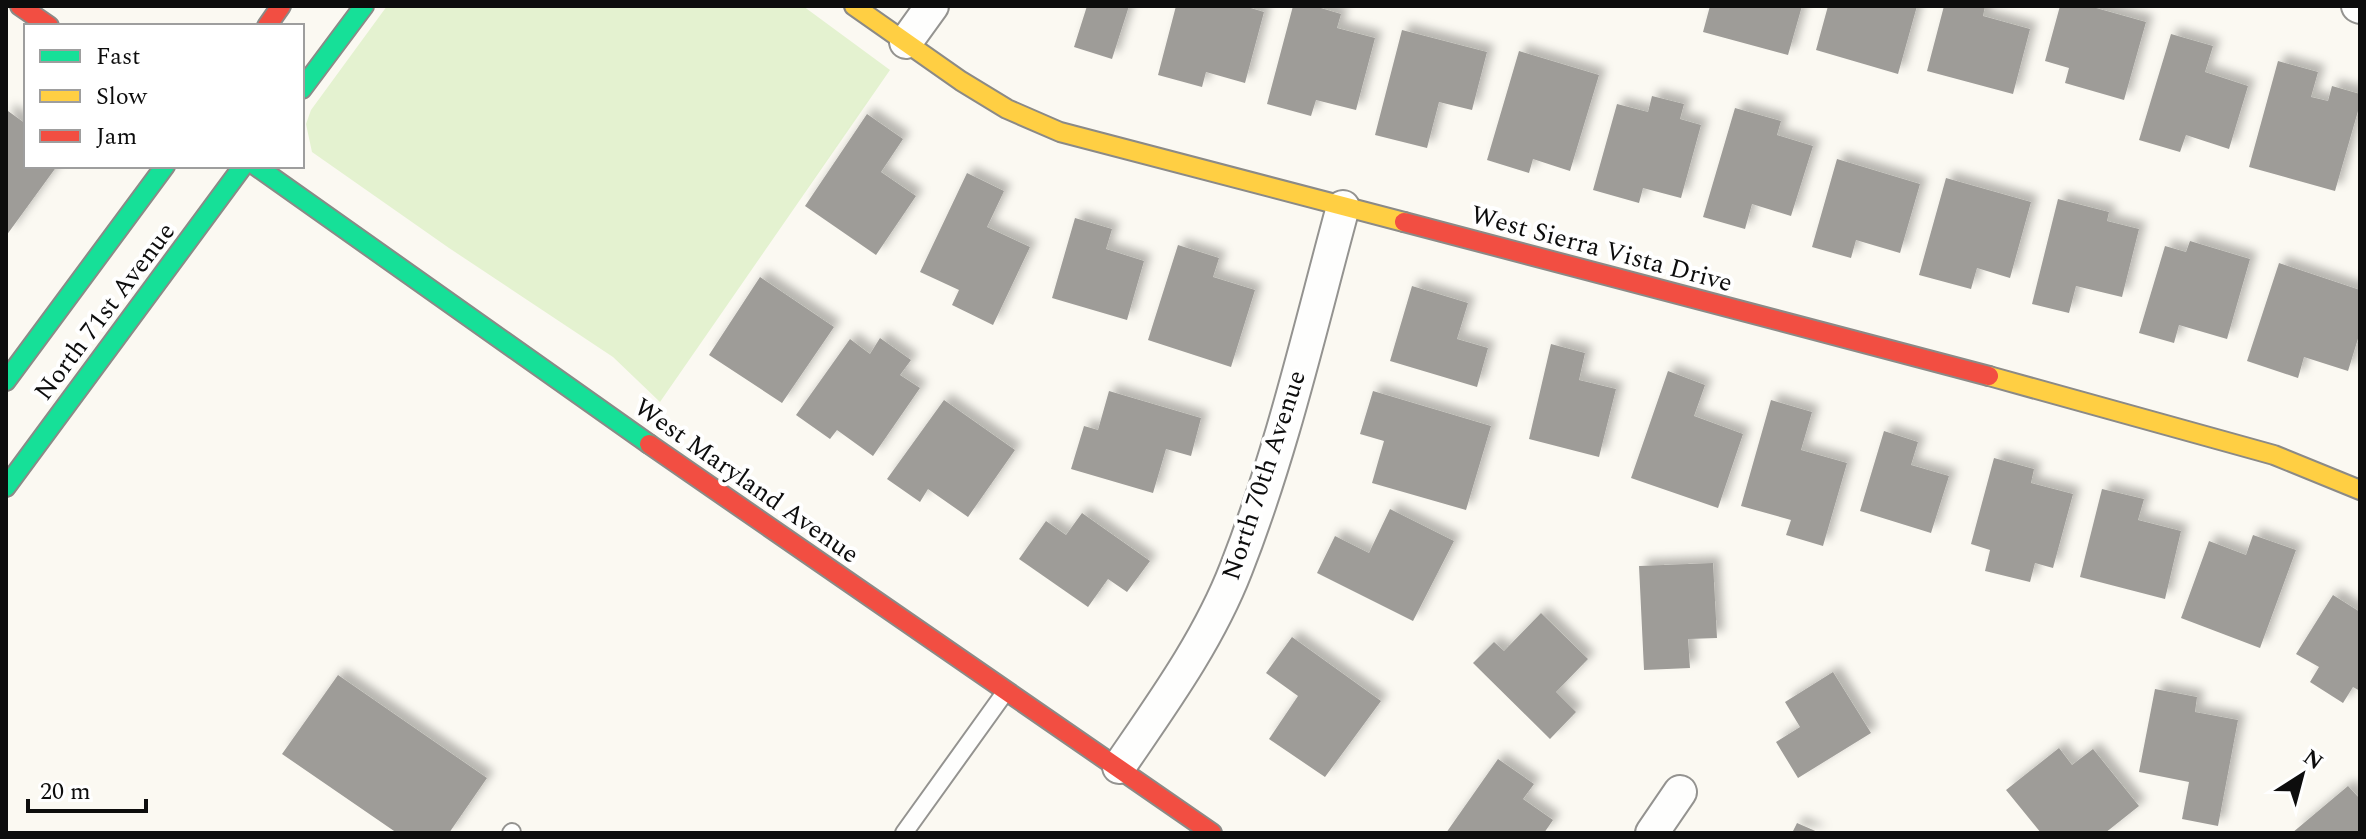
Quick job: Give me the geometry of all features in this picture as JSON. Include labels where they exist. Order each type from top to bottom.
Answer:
[{"type":"street","points":[[20,6],[46,24]]},
{"type":"street","points":[[268,24],[281,6]]},
{"type":"street","points":[[304,86],[364,6]]},
{"type":"street","name":"West Sierra Vista Drive","points":[[854,6],[1007,109],[1060,132],[2129,413],[2274,455],[2360,490]]},
{"type":"street","points":[[906,42],[932,6]]},
{"type":"street","name":"North 71st Avenue","points":[[6,381],[164,168]]},
{"type":"street","name":"North 71st Avenue","points":[[6,487],[242,168]]},
{"type":"street","name":"West Maryland Avenue","points":[[259,168],[614,420],[1212,833]]},
{"type":"street","name":"North 70th Avenue","points":[[1119,767],[1190,661],[1236,571],[1277,450],[1343,207]]},
{"type":"street","points":[[1652,833],[1680,792]]},
{"type":"lane","points":[[904,833],[1006,690]]},
{"type":"green space","points":[[387,6],[803,6],[890,70],[660,402],[613,357],[312,152],[306,124],[311,110]]},
{"type":"building","points":[[1087,6],[1129,6],[1112,59],[1074,47]]},
{"type":"building","points":[[1176,6],[1244,6],[1264,12],[1245,83],[1206,72],[1202,87],[1158,75]]},
{"type":"building","points":[[1293,6],[1314,6],[1341,14],[1337,28],[1375,38],[1356,110],[1316,100],[1311,116],[1267,104]]},
{"type":"building","points":[[1710,6],[1802,6],[1788,55],[1703,32]]},
{"type":"building","points":[[1828,6],[1917,6],[1898,74],[1816,50]]},
{"type":"building","points":[[1944,6],[1985,6],[1983,16],[2030,29],[2013,94],[1927,71]]},
{"type":"building","points":[[2060,6],[2089,6],[2146,22],[2124,100],[2065,83],[2069,68],[2045,61]]},
{"type":"building","points":[[1402,30],[1487,52],[1472,110],[1439,102],[1427,148],[1375,135]]},
{"type":"building","points":[[2171,34],[2213,46],[2205,72],[2248,86],[2229,149],[2186,135],[2180,152],[2139,140]]},
{"type":"building","points":[[1519,51],[1599,75],[1570,171],[1533,159],[1529,173],[1487,160]]},
{"type":"building","points":[[2278,61],[2318,72],[2311,97],[2328,101],[2332,86],[2360,94],[2360,104],[2335,191],[2249,167]]},
{"type":"building","points":[[1652,96],[1684,104],[1680,119],[1701,125],[1681,198],[1643,188],[1639,203],[1593,190],[1617,104],[1648,112]]},
{"type":"building","points":[[1735,108],[1781,121],[1777,135],[1813,146],[1791,216],[1752,204],[1745,229],[1703,217]]},
{"type":"building","points":[[8,111],[24,123],[24,168],[56,168],[6,236]]},
{"type":"building","points":[[867,114],[903,139],[881,172],[916,196],[876,255],[805,206]]},
{"type":"building","points":[[1837,159],[1920,184],[1900,253],[1856,240],[1851,258],[1812,247]]},
{"type":"building","points":[[967,173],[1004,191],[987,227],[1030,247],[993,325],[952,305],[959,290],[920,272]]},
{"type":"building","points":[[1946,178],[2031,202],[2010,278],[1977,268],[1971,289],[1919,275]]},
{"type":"building","points":[[2058,199],[2109,212],[2107,221],[2139,229],[2122,297],[2076,286],[2069,313],[2032,304]]},
{"type":"building","points":[[1075,218],[1112,229],[1106,249],[1144,261],[1127,320],[1052,298]]},
{"type":"building","points":[[2190,241],[2250,259],[2227,339],[2179,325],[2174,343],[2139,333],[2165,246],[2186,252]]},
{"type":"building","points":[[1178,245],[1219,258],[1213,277],[1255,290],[1231,367],[1148,340]]},
{"type":"building","points":[[2279,263],[2360,290],[2360,332],[2348,371],[2304,357],[2298,378],[2247,361]]},
{"type":"building","points":[[760,277],[834,327],[782,403],[709,355]]},
{"type":"building","points":[[1412,286],[1468,303],[1457,339],[1488,348],[1477,387],[1390,361]]},
{"type":"building","points":[[880,338],[911,360],[900,375],[920,388],[873,456],[837,430],[830,439],[796,415],[850,339],[870,354]]},
{"type":"building","points":[[1551,344],[1585,353],[1579,380],[1616,389],[1599,457],[1529,439]]},
{"type":"building","points":[[1668,371],[1705,385],[1694,416],[1743,434],[1718,508],[1631,478]]},
{"type":"building","points":[[1109,391],[1201,418],[1191,456],[1166,449],[1153,493],[1071,469],[1084,426],[1098,430]]},
{"type":"building","points":[[1373,391],[1491,426],[1466,510],[1372,483],[1384,441],[1360,434]]},
{"type":"building","points":[[944,400],[1015,450],[968,517],[928,489],[920,502],[887,479]]},
{"type":"building","points":[[1771,400],[1812,412],[1801,450],[1847,463],[1823,546],[1786,535],[1791,520],[1741,506]]},
{"type":"building","points":[[1884,431],[1918,442],[1911,465],[1949,476],[1931,533],[1860,511]]},
{"type":"building","points":[[1994,458],[2034,469],[2031,483],[2073,494],[2053,568],[2035,563],[2030,582],[1985,571],[1990,550],[1971,544]]},
{"type":"building","points":[[2102,489],[2144,499],[2138,520],[2181,531],[2165,599],[2080,577]]},
{"type":"building","points":[[1390,509],[1454,541],[1413,621],[1317,573],[1335,536],[1369,553]]},
{"type":"building","points":[[1082,513],[1150,561],[1127,592],[1108,579],[1088,607],[1019,559],[1046,521],[1066,535]]},
{"type":"building","points":[[2253,535],[2296,550],[2260,648],[2181,618],[2209,541],[2246,555]]},
{"type":"building","points":[[1713,563],[1717,638],[1688,639],[1690,668],[1644,670],[1639,566]]},
{"type":"building","points":[[2333,595],[2360,612],[2360,691],[2353,687],[2343,703],[2310,682],[2319,667],[2296,654]]},
{"type":"building","points":[[1541,613],[1588,659],[1556,692],[1576,712],[1550,739],[1473,663],[1494,642],[1504,651]]},
{"type":"building","points":[[1292,637],[1381,701],[1325,777],[1269,739],[1298,696],[1266,673]]},
{"type":"building","points":[[1833,672],[1871,733],[1798,778],[1776,742],[1800,727],[1785,702]]},
{"type":"building","points":[[338,675],[487,778],[449,833],[397,833],[282,754]]},
{"type":"building","points":[[2155,689],[2197,697],[2195,712],[2238,720],[2218,826],[2182,819],[2189,782],[2139,772]]},
{"type":"building","points":[[2059,748],[2072,765],[2093,749],[2139,806],[2105,833],[2041,833],[2006,790]]},
{"type":"building","points":[[1498,759],[1534,784],[1523,799],[1553,820],[1544,833],[1446,833]]},
{"type":"building","points":[[2348,786],[2360,799],[2360,833],[2292,833]]},
{"type":"building","points":[[1797,823],[1820,833],[1792,833]]},
{"type":"traffic: fast","points":[[304,86],[364,6]]},
{"type":"traffic: fast","points":[[6,381],[164,168]]},
{"type":"traffic: fast","points":[[6,487],[242,168]]},
{"type":"traffic: fast","points":[[259,168],[649,444]]},
{"type":"traffic: slow","points":[[854,6],[961,81],[1007,109],[1060,132],[1404,222]]},
{"type":"traffic: slow","points":[[1989,376],[2274,455],[2360,490]]},
{"type":"traffic: jam","points":[[20,6],[46,24]]},
{"type":"traffic: jam","points":[[268,24],[281,6]]},
{"type":"traffic: jam","points":[[1404,222],[1989,376]]},
{"type":"traffic: jam","points":[[649,444],[1212,833]]}]
